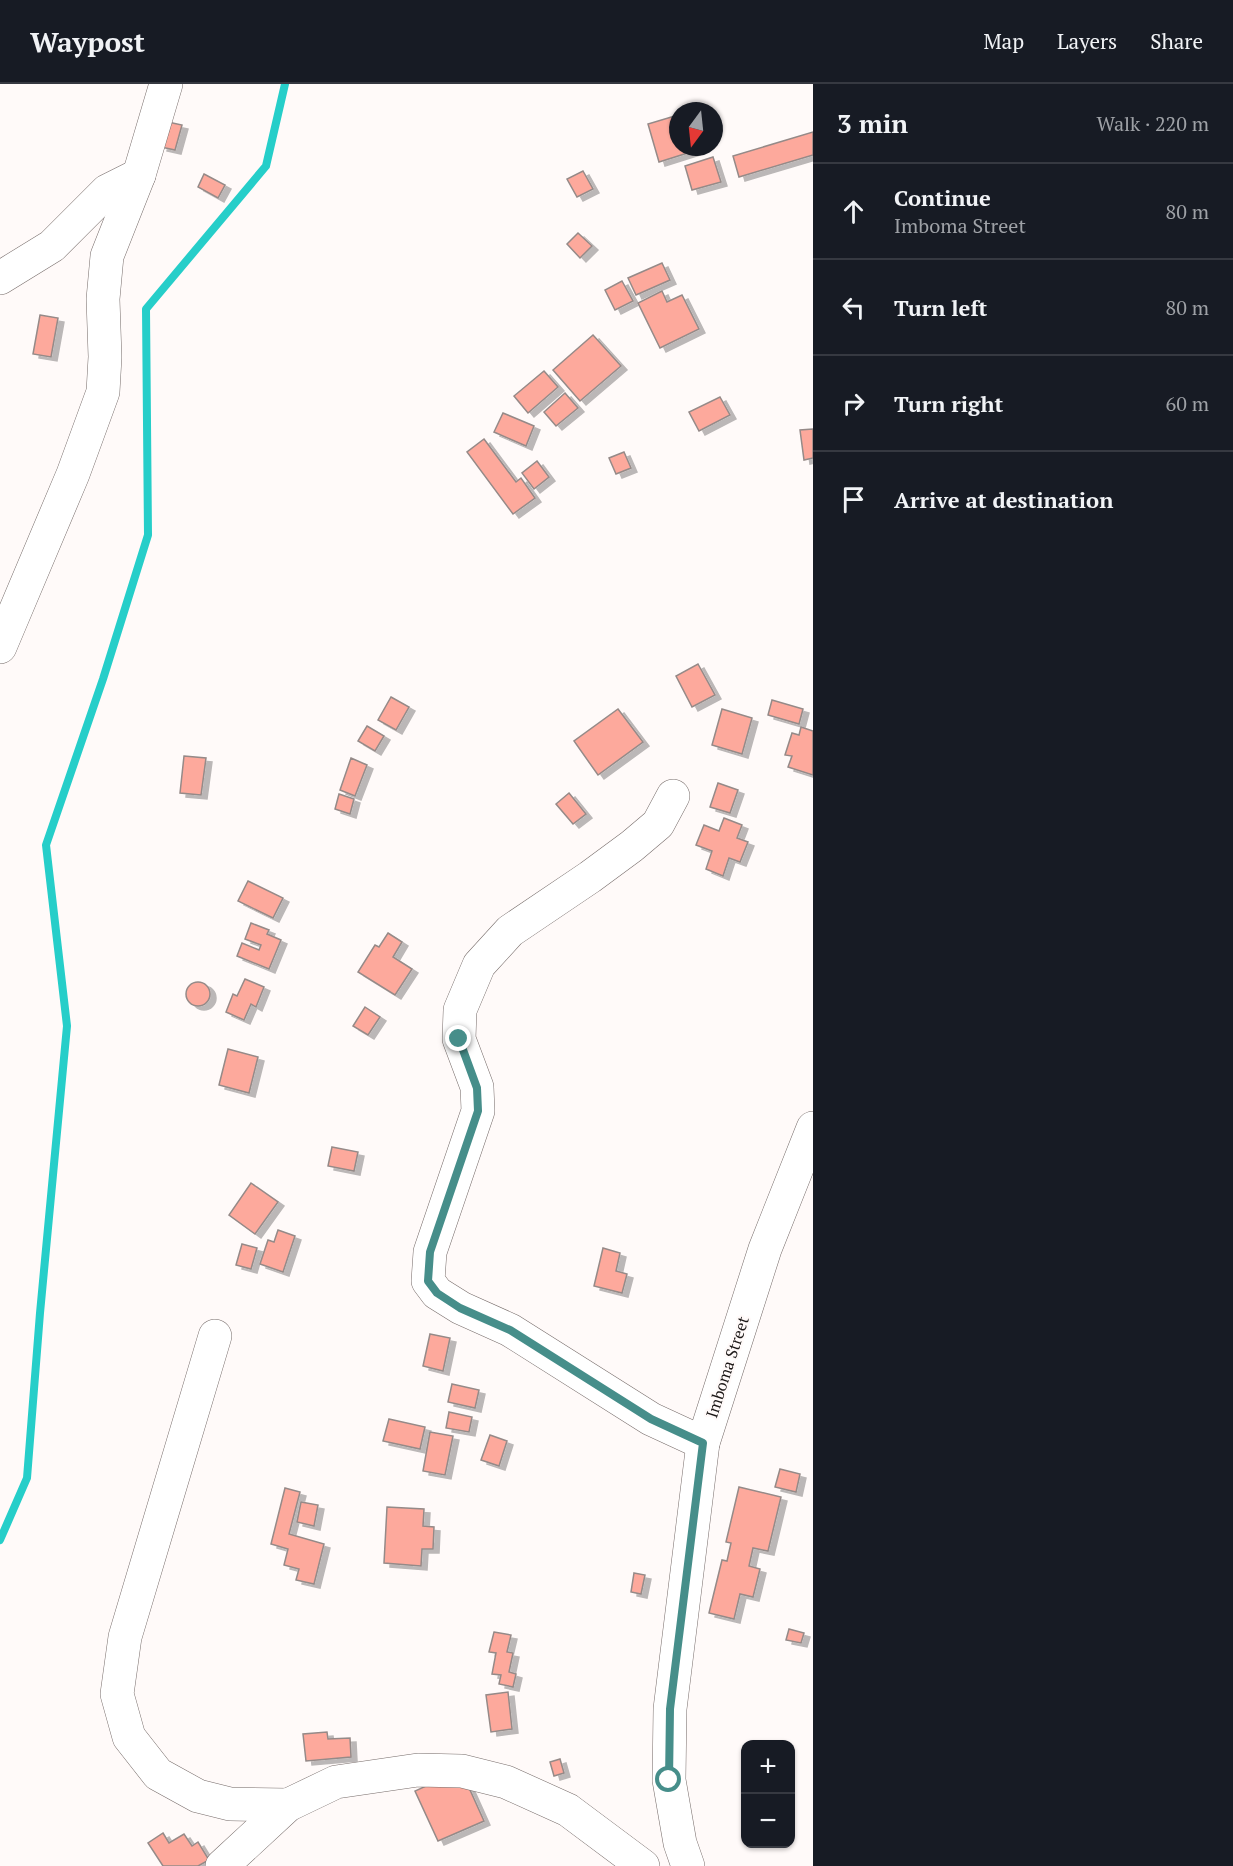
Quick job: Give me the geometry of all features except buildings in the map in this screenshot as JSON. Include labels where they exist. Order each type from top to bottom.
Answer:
[{"type":"street","points":[[0,647],[73,474],[103,392],[105,357],[103,299],[107,256],[139,175],[166,84]]},
{"type":"street","points":[[0,278],[52,246],[107,191],[139,175]]},
{"type":"street","points":[[674,796],[658,824],[590,877],[510,931],[479,965],[460,1010],[459,1039],[477,1088],[478,1111],[430,1252],[428,1281],[437,1293],[460,1308],[510,1330],[651,1419],[703,1443]]},
{"type":"street","name":"Imboma Street","points":[[688,1866],[680,1843],[669,1780],[670,1709],[703,1443],[765,1249],[813,1128]]},
{"type":"street","points":[[215,1335],[125,1638],[117,1694],[129,1737],[158,1774],[198,1796],[230,1804],[288,1805]]},
{"type":"street","points":[[222,1866],[288,1805],[336,1782],[418,1770],[462,1771],[506,1782],[568,1810],[644,1866]]},
{"type":"waterway","points":[[0,1540],[27,1478],[67,1026],[46,845],[103,679],[148,535],[146,309],[266,166],[285,84]]},
{"type":"route","points":[[459,1039],[477,1088],[478,1111],[468,1146],[430,1252],[428,1281],[437,1293],[460,1308],[510,1330],[651,1419],[703,1443],[670,1709],[669,1780]]}]
